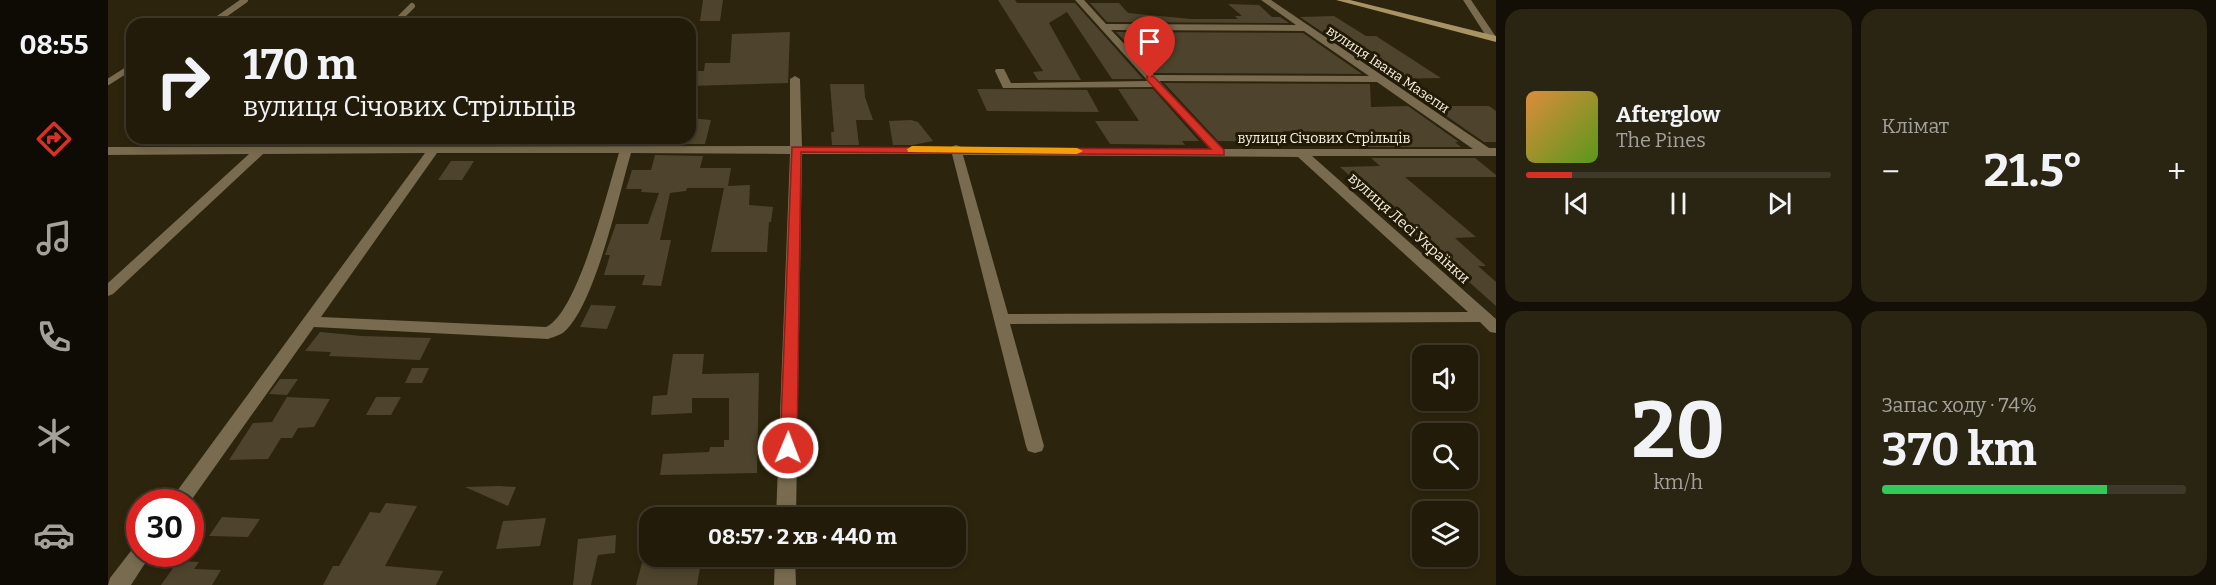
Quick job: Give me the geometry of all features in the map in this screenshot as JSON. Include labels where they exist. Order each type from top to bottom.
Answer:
[{"type":"main road","points":[[1340,0],[1357,2],[1493,38]]},
{"type":"street","points":[[1079,0],[1220,153]]},
{"type":"street","name":"вулиця Івана Мазепи","points":[[1265,0],[1377,79],[1493,155]]},
{"type":"street","points":[[1467,0],[1493,38]]},
{"type":"street","points":[[1105,27],[1304,28]]},
{"type":"street","points":[[1000,71],[1007,86],[1153,81],[1377,79]]},
{"type":"street","points":[[786,507],[796,149],[795,79]]},
{"type":"street","points":[[108,291],[261,149]]},
{"type":"street","points":[[188,489],[311,322],[434,149]]},
{"type":"street","points":[[311,322],[548,333],[559,328],[574,307],[585,284],[626,149]]},
{"type":"street","points":[[956,149],[1035,446]]},
{"type":"street","name":"вулиця Січових Стрільців","points":[[108,151],[956,149],[1493,155]]},
{"type":"street","name":"вулиця Лесі Українки","points":[[1301,153],[1496,328]]},
{"type":"street","points":[[1001,318],[1484,317]]},
{"type":"street","points":[[118,585],[131,567]]},
{"type":"street","points":[[785,567],[785,585]]},
{"type":"lane","points":[[220,18],[245,0]]},
{"type":"lane","points":[[400,18],[412,6]]},
{"type":"lane","points":[[108,82],[126,71]]},
{"type":"building","points":[[703,0],[723,0],[720,21],[700,21]]},
{"type":"building","points":[[998,0],[1015,0],[1017,3],[1075,3],[1143,79],[1112,79],[1067,12],[1049,23],[1081,80],[1038,80],[1033,72],[1043,71]]},
{"type":"building","points":[[1090,3],[1119,3],[1128,13],[1191,19],[1238,19],[1235,16],[1242,16],[1228,4],[1259,5],[1272,17],[1280,17],[1289,23],[1107,22]]},
{"type":"building","points":[[1334,16],[1366,36],[1376,36],[1441,78],[1392,79],[1300,17]]},
{"type":"building","points":[[790,32],[788,83],[696,86],[696,71],[704,71],[705,63],[730,63],[732,34]]},
{"type":"building","points":[[1116,32],[1303,33],[1362,74],[1155,73]]},
{"type":"building","points":[[1164,83],[1370,84],[1371,107],[1408,106],[1459,142],[1455,142],[1461,147],[1359,147],[1343,132],[1283,131],[1296,142],[1218,141]]},
{"type":"building","points":[[830,84],[864,84],[865,97],[873,120],[856,120],[859,145],[832,145],[831,132],[834,132]]},
{"type":"building","points":[[977,89],[1087,90],[1099,112],[987,111]]},
{"type":"building","points":[[1118,89],[1153,89],[1199,141],[1182,141],[1185,145],[1110,144],[1095,121],[1139,121]]},
{"type":"building","points":[[1432,106],[1489,106],[1496,111],[1496,142],[1484,142]]},
{"type":"building","points":[[696,119],[711,120],[705,144],[696,144]]},
{"type":"building","points":[[889,121],[918,122],[933,141],[913,145],[893,145]]},
{"type":"building","points":[[655,155],[703,156],[700,168],[731,168],[728,186],[750,185],[749,205],[773,207],[771,222],[769,222],[767,252],[711,252],[724,188],[687,188],[686,191],[670,193],[660,240],[671,240],[661,286],[642,285],[645,275],[604,275],[610,255],[605,255],[616,224],[648,224],[659,193],[641,192],[642,189],[626,189],[632,170],[651,170]]},
{"type":"building","points":[[1371,158],[1475,158],[1496,175],[1496,177],[1405,177],[1476,237],[1455,238],[1486,266],[1478,266],[1496,282],[1496,306],[1340,167],[1380,166]]},
{"type":"building","points":[[451,161],[474,161],[462,180],[438,180]]},
{"type":"building","points":[[591,305],[616,306],[607,329],[580,327]]},
{"type":"building","points":[[320,332],[431,338],[420,360],[329,356],[331,352],[305,351]]},
{"type":"building","points":[[673,354],[704,354],[702,374],[759,373],[757,473],[660,475],[663,454],[709,452],[710,447],[724,447],[724,440],[729,440],[729,398],[692,398],[692,413],[651,415],[653,396],[667,395]]},
{"type":"building","points":[[412,368],[429,368],[422,383],[405,383]]},
{"type":"building","points":[[280,379],[298,379],[287,395],[269,394]]},
{"type":"building","points":[[287,397],[330,399],[314,427],[298,428],[292,438],[281,438],[268,459],[229,460],[253,423],[272,422]]},
{"type":"building","points":[[376,397],[401,397],[391,415],[366,415]]},
{"type":"building","points":[[465,487],[516,487],[508,506]]},
{"type":"building","points":[[386,503],[417,506],[385,566],[443,571],[436,585],[323,585],[333,566],[339,566],[370,512],[380,513]]},
{"type":"building","points":[[222,517],[260,519],[248,537],[209,536]]},
{"type":"building","points":[[546,518],[540,546],[496,549],[503,521]]},
{"type":"building","points":[[616,535],[615,553],[598,555],[591,585],[573,585],[578,539]]},
{"type":"building","points":[[174,567],[221,570],[212,585],[161,585]]},
{"type":"building","points":[[641,567],[700,568],[697,585],[636,585]]},
{"type":"slow traffic","points":[[912,149],[1077,151]]},
{"type":"route","points":[[788,448],[796,149],[1220,153],[1150,78]]}]
